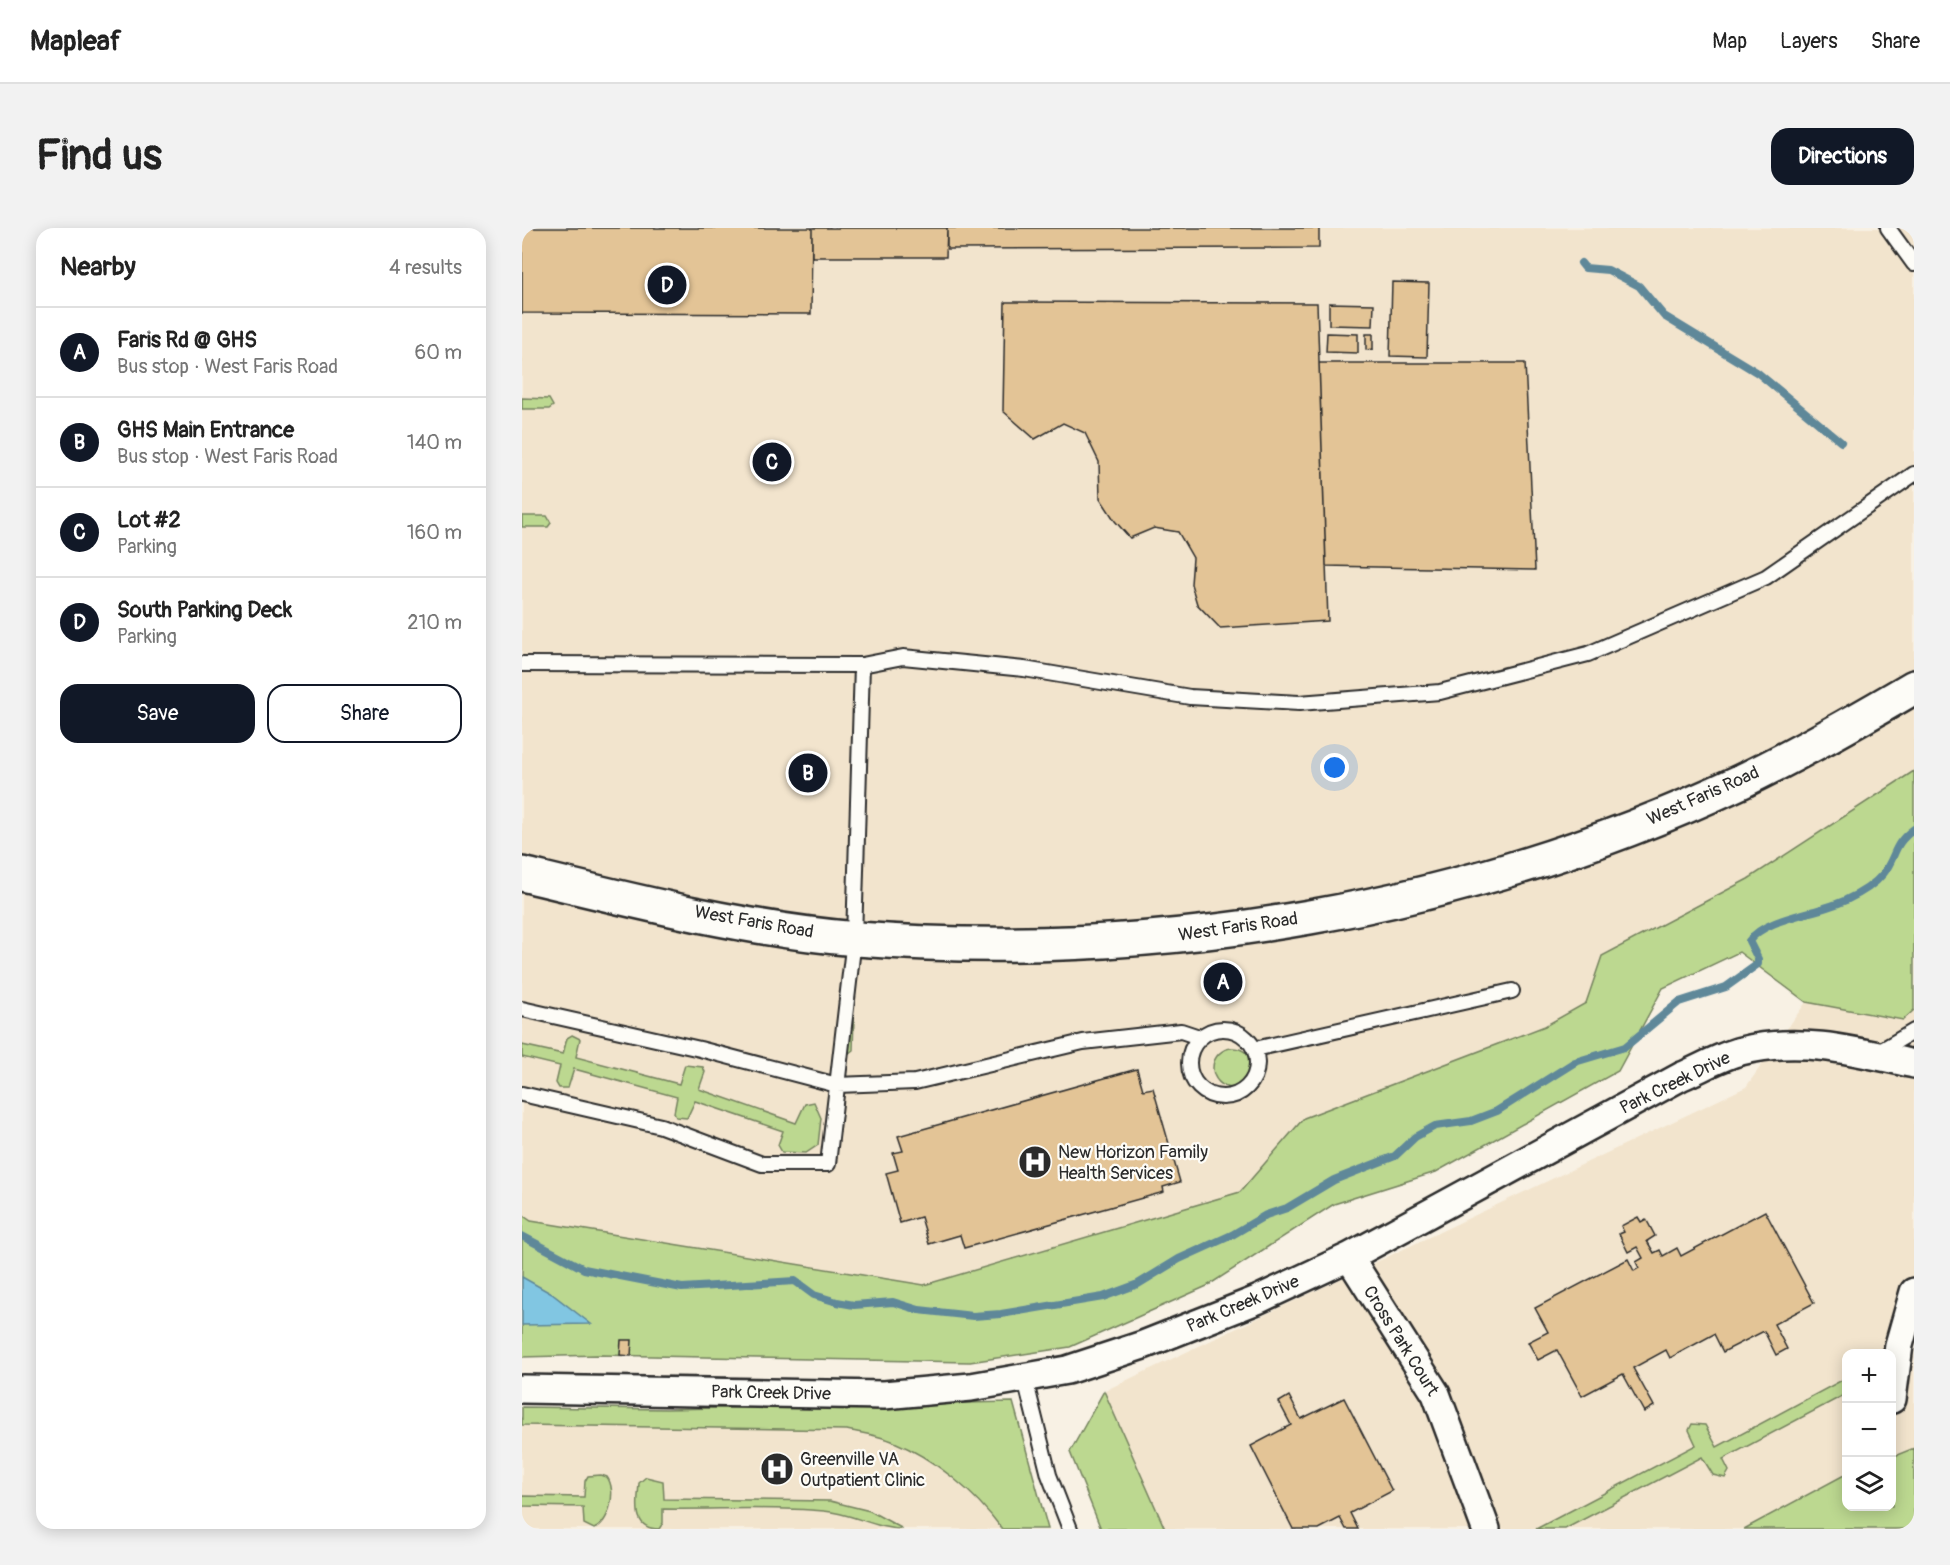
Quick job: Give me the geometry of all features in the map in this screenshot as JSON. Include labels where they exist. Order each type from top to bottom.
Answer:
[{"type":"main road","name":"West Faris Road","points":[[522,874],[611,896],[738,921],[854,939],[994,945],[1122,940],[1219,931],[1328,914],[1423,893],[1528,864],[1644,822],[1742,781],[1914,687]]},
{"type":"street","name":"Park Creek Drive","points":[[522,1389],[884,1395],[1025,1379],[1067,1370],[1143,1346],[1257,1299],[1348,1257],[1682,1076],[1726,1056],[1782,1044],[1815,1044],[1914,1064]]},
{"type":"street","name":"Cross Park Court","points":[[1348,1257],[1436,1394],[1486,1529]]},
{"type":"street","points":[[1896,1368],[1899,1345],[1914,1292]]},
{"type":"lane","points":[[1888,228],[1914,264]]},
{"type":"lane","points":[[522,664],[862,664],[903,657],[1024,669],[1190,697],[1299,703],[1440,692],[1588,654],[1766,577],[1914,474]]},
{"type":"lane","points":[[522,1094],[661,1126],[762,1164],[828,1164],[854,939],[862,664]]},
{"type":"lane","points":[[1255,1049],[1512,991]]},
{"type":"lane","points":[[522,1008],[700,1049],[837,1085],[915,1082],[1083,1042],[1181,1030],[1200,1037]]},
{"type":"lane","points":[[1219,1028],[1241,1032],[1255,1049],[1257,1070],[1246,1089],[1226,1098],[1205,1093],[1190,1077],[1188,1055],[1200,1037],[1219,1028]]},
{"type":"lane","points":[[1873,1055],[1914,1032]]},
{"type":"lane","points":[[1025,1379],[1049,1475],[1070,1529]]},
{"type":"shaded area","points":[[522,228],[1914,228],[1914,771],[1748,879],[1603,956],[1586,1003],[1545,1026],[1304,1118],[1240,1192],[924,1285],[530,1221],[522,1215]]},
{"type":"shaded area","points":[[1806,1002],[1903,1020],[1914,1010],[1914,1448],[1896,1455],[1896,1349],[1842,1349],[1842,1476],[1744,1529],[1165,1529],[1104,1391],[1746,1087]]},
{"type":"shaded area","name":"Greenville VA Outpatient Clinic","points":[[1013,1402],[1048,1529],[522,1529],[522,1407],[667,1409]]},
{"type":"green space","points":[[522,398],[549,399],[553,406],[549,409],[522,409]]},
{"type":"green space","points":[[522,516],[547,516],[551,523],[548,527],[522,527]]},
{"type":"green space","points":[[1914,771],[1914,1010],[1903,1020],[1806,1002],[1739,952],[1663,988],[1618,1071],[1436,1172],[1334,1204],[1207,1286],[1070,1347],[970,1362],[599,1355],[522,1357],[522,1215],[531,1221],[924,1285],[1240,1192],[1304,1118],[1545,1026],[1586,1003],[1602,956],[1748,879]]},
{"type":"green space","points":[[849,1012],[854,1017],[853,1050],[848,1054]]},
{"type":"green space","points":[[572,1035],[580,1039],[576,1057],[679,1084],[685,1065],[703,1067],[705,1072],[699,1089],[796,1123],[805,1104],[814,1102],[821,1118],[818,1145],[806,1153],[782,1152],[778,1145],[783,1131],[695,1101],[687,1118],[676,1117],[674,1113],[677,1097],[574,1069],[568,1088],[559,1088],[556,1083],[560,1066],[522,1057],[522,1045],[563,1054],[567,1038]]},
{"type":"green space","points":[[1233,1048],[1241,1049],[1247,1054],[1252,1060],[1252,1076],[1247,1082],[1241,1087],[1233,1088],[1225,1087],[1219,1082],[1214,1076],[1213,1068],[1214,1060],[1219,1054],[1225,1049]]},
{"type":"green space","points":[[1842,1380],[1842,1396],[1723,1459],[1729,1471],[1725,1478],[1713,1475],[1702,1457],[1565,1529],[1536,1529],[1696,1445],[1689,1430],[1692,1424],[1705,1425],[1717,1447]]},
{"type":"green space","points":[[1104,1391],[1165,1529],[1101,1529],[1070,1452]]},
{"type":"green space","points":[[1013,1402],[1048,1529],[1002,1529],[966,1489],[938,1467],[908,1448],[864,1433],[847,1430],[522,1425],[522,1407],[667,1409]]},
{"type":"green space","points":[[1914,1448],[1914,1529],[1744,1529],[1842,1476],[1842,1511],[1896,1511],[1896,1455]]},
{"type":"green space","points":[[588,1476],[607,1477],[610,1483],[612,1497],[608,1513],[600,1525],[594,1529],[584,1524],[583,1507],[522,1506],[522,1496],[584,1497],[585,1481]]},
{"type":"green space","points":[[646,1477],[663,1481],[664,1499],[830,1501],[870,1511],[903,1529],[883,1526],[834,1512],[764,1508],[663,1509],[663,1523],[659,1529],[650,1528],[640,1519],[638,1513],[639,1483]]},
{"type":"water","points":[[522,1277],[552,1294],[591,1324],[522,1325]]},
{"type":"building","points":[[522,228],[812,228],[811,314],[522,313]]},
{"type":"building","points":[[812,228],[947,228],[946,257],[812,257]]},
{"type":"building","points":[[947,228],[1319,228],[1319,248],[947,249]]},
{"type":"building","points":[[1392,282],[1429,283],[1427,357],[1390,356]]},
{"type":"building","points":[[1005,302],[1317,303],[1328,621],[1220,628],[1197,604],[1191,584],[1193,558],[1178,532],[1154,528],[1130,538],[1115,521],[1100,498],[1099,462],[1085,433],[1063,423],[1035,439],[1003,411]]},
{"type":"building","points":[[1329,303],[1374,304],[1373,326],[1329,325]]},
{"type":"building","points":[[1327,333],[1358,334],[1358,353],[1326,352]]},
{"type":"building","points":[[1366,334],[1373,334],[1373,349],[1366,350]]},
{"type":"building","points":[[1319,363],[1525,363],[1535,570],[1326,566]]},
{"type":"building","name":"New Horizon Family Health Services","points":[[1137,1069],[1143,1090],[1153,1088],[1180,1182],[1163,1187],[1164,1192],[964,1248],[960,1235],[929,1244],[921,1217],[900,1223],[886,1173],[898,1170],[893,1153],[903,1151],[898,1136]]},
{"type":"building","points":[[1765,1211],[1814,1303],[1774,1324],[1787,1349],[1776,1355],[1764,1331],[1723,1352],[1714,1334],[1670,1358],[1666,1350],[1633,1368],[1654,1406],[1644,1412],[1623,1374],[1582,1396],[1557,1350],[1538,1360],[1528,1342],[1548,1332],[1535,1308],[1628,1259],[1634,1271],[1639,1268],[1636,1262],[1643,1258],[1637,1247],[1628,1252],[1619,1234],[1624,1232],[1621,1226],[1638,1217],[1641,1222],[1646,1219],[1655,1236],[1647,1241],[1654,1253],[1660,1250],[1663,1256],[1677,1248],[1681,1256]]},
{"type":"building","points":[[621,1340],[632,1340],[631,1356],[620,1355]]},
{"type":"building","points":[[1289,1396],[1301,1419],[1344,1398],[1392,1491],[1350,1513],[1358,1529],[1346,1529],[1340,1518],[1319,1529],[1293,1529],[1251,1446],[1291,1425],[1279,1402]]},
{"type":"waterway","points":[[1581,263],[1585,268],[1608,270],[1639,286],[1664,316],[1758,373],[1841,442]]},
{"type":"waterway","points":[[522,1236],[584,1269],[682,1288],[795,1281],[814,1295],[837,1302],[854,1305],[893,1302],[919,1310],[973,1316],[1001,1314],[1103,1297],[1138,1284],[1179,1259],[1232,1235],[1266,1215],[1287,1208],[1334,1180],[1395,1156],[1415,1137],[1435,1126],[1471,1121],[1497,1111],[1575,1062],[1625,1047],[1679,1002],[1726,987],[1758,964],[1758,959],[1749,941],[1767,926],[1834,905],[1871,885],[1887,868],[1902,840],[1914,829]]},
{"type":"place","name":"South Parking Deck","points":[[667,285]]},
{"type":"place","name":"Lot #2","points":[[772,462]]},
{"type":"place","name":"GHS Main Entrance","points":[[808,773]]},
{"type":"place","name":"Faris Rd @ GHS","points":[[1223,982]]},
{"type":"place","name":"New Horizon Family Health Services","points":[[1035,1162]]},
{"type":"place","name":"Greenville VA Outpatient Clinic","points":[[777,1469]]}]
